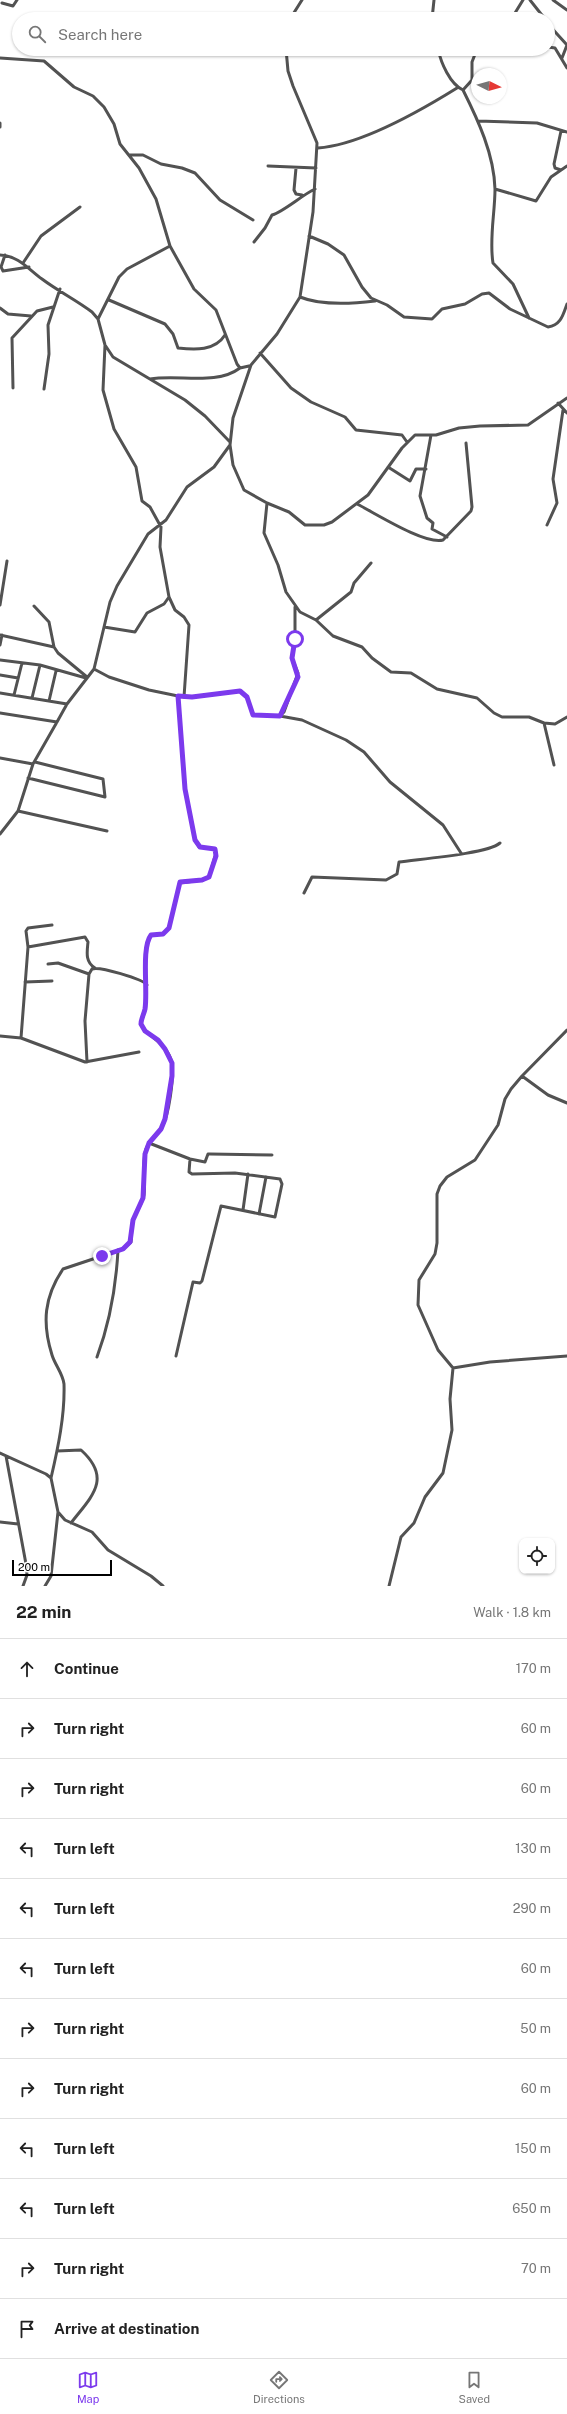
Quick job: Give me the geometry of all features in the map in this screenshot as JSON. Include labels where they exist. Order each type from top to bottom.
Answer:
[{"type":"street","points":[[2,2],[13,6],[17,0]]},
{"type":"street","points":[[294,12],[302,0]]},
{"type":"street","points":[[433,12],[434,0]]},
{"type":"street","points":[[516,12],[523,0]]},
{"type":"street","points":[[530,0],[539,12]]},
{"type":"street","points":[[553,0],[567,10]]},
{"type":"street","points":[[555,32],[567,45],[562,58]]},
{"type":"street","points":[[555,49],[567,68]]},
{"type":"street","points":[[287,56],[288,71],[318,148],[315,189],[300,297],[277,334],[251,365],[233,418],[230,444],[233,465],[240,484],[250,495],[289,512],[300,522],[311,525],[324,525],[332,522],[357,504],[374,488],[407,442],[415,435],[431,435],[484,425],[528,425],[567,398]]},
{"type":"street","points":[[441,56],[451,80],[457,88],[463,90],[478,121],[491,162],[495,189],[494,263],[513,284],[529,318]]},
{"type":"street","points":[[463,90],[472,80],[472,62],[474,56]]},
{"type":"street","points":[[0,58],[44,61],[74,87],[98,100],[114,124],[120,144],[146,179],[156,199],[170,246],[194,289],[216,310],[225,335],[240,368]]},
{"type":"street","points":[[318,148],[341,145],[397,122],[457,88]]},
{"type":"street","points":[[478,121],[537,123],[567,132]]},
{"type":"street","points":[[561,131],[554,164],[555,168],[561,170]]},
{"type":"street","points":[[128,155],[143,155],[161,164],[182,168],[195,173],[220,200],[253,220]]},
{"type":"street","points":[[268,166],[316,168]]},
{"type":"street","points":[[495,189],[536,201],[548,181],[567,166]]},
{"type":"street","points":[[296,168],[294,190],[296,194],[302,195]]},
{"type":"street","points":[[254,242],[265,228],[272,215],[278,214],[302,195],[315,189]]},
{"type":"street","points":[[23,263],[41,236],[80,207]]},
{"type":"street","points":[[309,236],[328,244],[344,255],[367,294],[376,301],[387,305],[404,317],[427,320],[435,318],[442,309],[465,304],[482,294],[489,293],[510,308],[542,325],[554,326],[560,321],[567,304]]},
{"type":"street","points":[[98,319],[120,277],[130,265],[170,246]]},
{"type":"street","points":[[0,255],[5,255],[23,263],[43,280],[60,289],[92,312],[98,319],[105,345],[104,390],[114,429],[136,467],[142,501],[150,507],[161,530],[162,560],[168,597],[175,610],[184,617],[189,625],[184,697]]},
{"type":"street","points":[[5,255],[1,267],[3,271],[29,267]]},
{"type":"street","points":[[44,389],[49,354],[48,325],[60,289]]},
{"type":"street","points":[[300,297],[310,301],[326,302],[376,301]]},
{"type":"street","points":[[109,300],[165,324],[173,334],[176,346],[178,348],[197,350],[215,346],[225,335]]},
{"type":"street","points":[[13,388],[12,338],[30,316],[43,308],[53,307]]},
{"type":"street","points":[[0,308],[8,314],[30,316]]},
{"type":"street","points":[[105,345],[118,361],[196,408],[230,444]]},
{"type":"street","points":[[260,353],[291,388],[311,402],[345,417],[356,430],[402,435],[407,442]]},
{"type":"street","points":[[150,379],[170,376],[226,377],[240,368],[246,368],[251,365]]},
{"type":"street","points":[[558,403],[567,413]]},
{"type":"street","points":[[547,525],[557,503],[553,479],[563,410]]},
{"type":"street","points":[[431,435],[420,496],[426,514],[433,524],[432,529],[447,537]]},
{"type":"street","points":[[357,504],[429,540],[439,541],[447,537],[472,507],[466,443]]},
{"type":"street","points":[[0,834],[18,811],[34,763],[67,704],[94,669],[110,602],[117,586],[148,534],[166,520],[187,487],[214,467],[230,444]]},
{"type":"street","points":[[388,467],[410,481],[416,469],[426,469]]},
{"type":"street","points":[[267,503],[264,533],[278,565],[286,592],[295,607],[316,620],[333,636],[362,647],[372,658],[391,672],[411,673],[437,689],[477,698],[494,713],[502,717],[528,717],[544,723],[555,724],[567,717]]},
{"type":"street","points":[[0,605],[7,561]]},
{"type":"street","points":[[316,620],[351,592],[354,583],[371,563]]},
{"type":"street","points":[[104,627],[135,632],[147,613],[164,604],[168,597]]},
{"type":"street","points":[[34,606],[49,622],[54,647],[66,662],[86,678]]},
{"type":"street","points":[[280,716],[284,712],[298,673],[292,658],[295,639],[295,607]]},
{"type":"street","points":[[0,645],[1,635],[54,647]]},
{"type":"street","points":[[0,660],[40,665],[56,671],[86,678]]},
{"type":"street","points":[[14,694],[22,663]]},
{"type":"street","points":[[32,698],[40,665]]},
{"type":"street","points":[[94,669],[109,677],[149,690],[184,697],[240,691],[247,697],[253,715],[280,716],[307,722],[346,740],[364,752],[390,782],[443,825],[461,853]]},
{"type":"street","points":[[49,701],[56,671]]},
{"type":"street","points":[[0,675],[18,678]]},
{"type":"street","points":[[0,693],[14,694],[67,704]]},
{"type":"street","points":[[46,1586],[51,1576],[58,1512],[51,1478],[56,1451],[64,1383],[52,1355],[45,1324],[51,1289],[64,1269],[118,1250],[130,1242],[133,1220],[143,1198],[143,1165],[149,1143],[161,1129],[165,1119],[172,1068],[170,1058],[158,1040],[142,1028],[141,1021],[145,1008],[147,985],[146,957],[150,937],[154,934],[163,934],[169,928],[180,882],[202,880],[209,877],[216,853],[215,849],[200,847],[195,840],[185,789],[178,696]]},
{"type":"street","points":[[0,713],[57,722]]},
{"type":"street","points":[[544,723],[554,765]]},
{"type":"street","points":[[0,758],[34,763],[103,779],[105,797],[28,778]]},
{"type":"street","points":[[18,811],[106,831]]},
{"type":"street","points":[[304,893],[309,878],[315,876],[386,880],[397,874],[398,862],[493,848],[500,843]]},
{"type":"street","points":[[21,1038],[28,947],[27,929],[52,925]]},
{"type":"street","points":[[28,947],[85,937],[88,942],[87,958],[90,964],[95,968],[104,968],[141,980],[147,985]]},
{"type":"street","points":[[48,964],[58,963],[89,974]]},
{"type":"street","points":[[87,1062],[85,1021],[89,974],[95,968]]},
{"type":"street","points":[[25,982],[52,981]]},
{"type":"street","points":[[389,1586],[401,1537],[414,1523],[425,1497],[442,1473],[451,1437],[450,1399],[453,1368],[438,1350],[418,1306],[419,1280],[435,1254],[437,1243],[437,1194],[440,1186],[448,1177],[475,1160],[498,1125],[505,1099],[522,1076],[567,1030]]},
{"type":"street","points":[[0,1036],[21,1038],[87,1062],[139,1052]]},
{"type":"street","points":[[522,1076],[548,1095],[567,1103]]},
{"type":"street","points":[[149,1143],[190,1159],[205,1162],[208,1154],[272,1155]]},
{"type":"street","points":[[176,1356],[193,1282],[200,1283],[202,1281],[221,1206],[276,1216],[282,1181],[248,1174],[228,1172],[192,1174],[189,1172],[190,1159]]},
{"type":"street","points":[[243,1210],[248,1174]]},
{"type":"street","points":[[259,1214],[266,1177]]},
{"type":"street","points":[[97,1357],[108,1325],[115,1290],[118,1250]]},
{"type":"street","points":[[453,1368],[490,1362],[567,1356]]},
{"type":"street","points":[[56,1451],[81,1450],[97,1475],[97,1487],[71,1523]]},
{"type":"street","points":[[0,1453],[51,1478]]},
{"type":"street","points":[[6,1456],[27,1574],[23,1586]]},
{"type":"street","points":[[58,1512],[71,1523],[92,1532],[108,1550],[146,1573],[163,1586]]},
{"type":"street","points":[[0,1522],[18,1524]]},
{"type":"route","points":[[102,1256],[109,1252],[123,1249],[130,1242],[133,1220],[140,1208],[143,1198],[143,1165],[146,1150],[149,1143],[163,1126],[168,1111],[172,1063],[165,1049],[158,1040],[145,1031],[141,1024],[145,1008],[147,978],[146,957],[148,941],[151,935],[163,934],[169,928],[180,882],[202,880],[209,877],[216,856],[215,849],[200,847],[195,840],[185,789],[178,696],[206,696],[240,691],[247,697],[250,710],[253,715],[280,716],[284,712],[290,690],[298,677],[298,673],[292,658],[295,639]]}]
